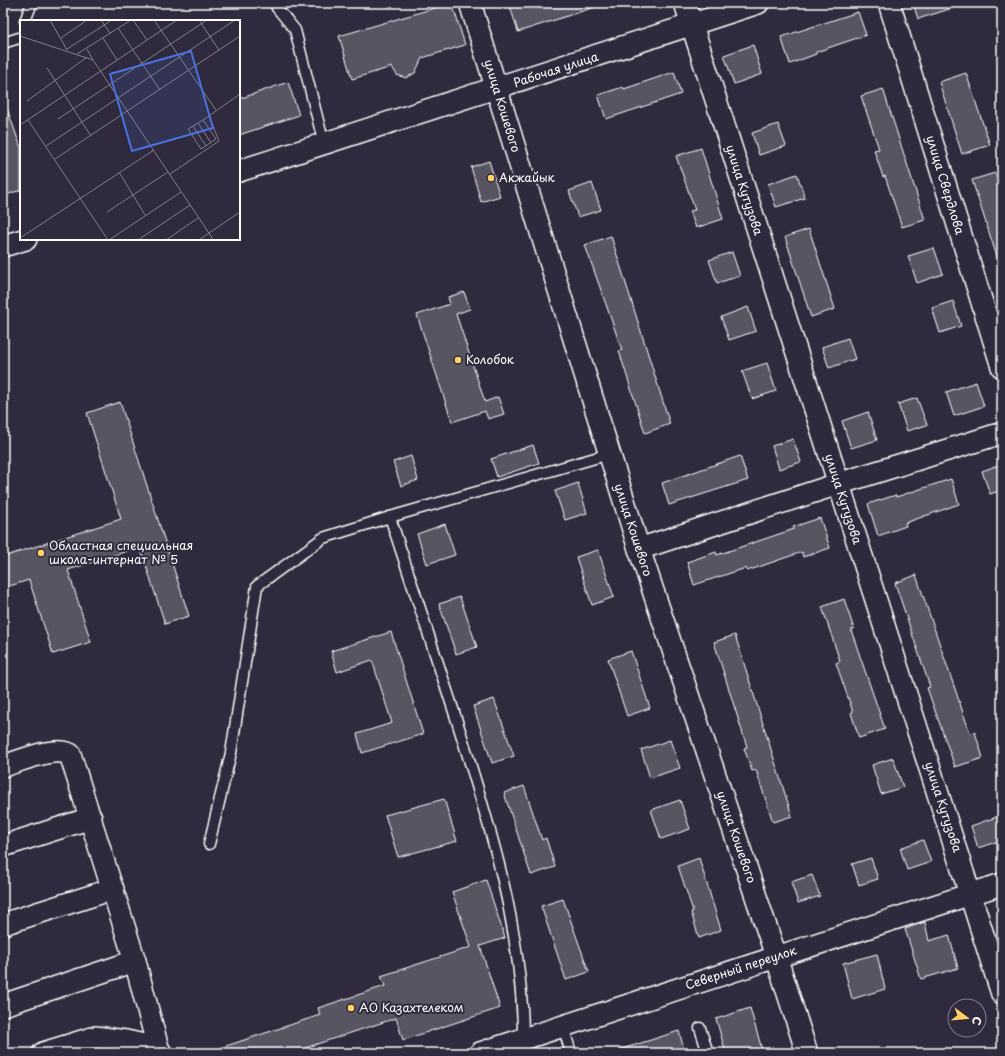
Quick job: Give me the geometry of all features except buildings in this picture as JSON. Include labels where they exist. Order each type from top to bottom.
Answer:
[{"type":"street","name":"улица Кошевого","points":[[470,3],[639,549],[776,956],[807,1053]]},
{"type":"street","name":"улица Кутузова","points":[[685,3],[1002,994]]},
{"type":"street","name":"Рабочая улица","points":[[240,171],[692,26],[758,3]]},
{"type":"street","name":"улица Свердлова","points":[[889,3],[1002,367]]},
{"type":"street","points":[[3,246],[23,240]]},
{"type":"street","points":[[639,549],[838,484],[1002,433]]},
{"type":"street","points":[[3,766],[62,750],[70,754],[135,961],[159,1050]]},
{"type":"street","points":[[3,846],[91,818]]},
{"type":"street","name":"Северный переулок","points":[[480,1053],[1002,884]]},
{"type":"street","points":[[3,924],[112,889]]},
{"type":"street","points":[[3,1005],[135,961]]},
{"type":"street","points":[[43,1053],[95,1037],[126,1041],[159,1050]]},
{"type":"lane","points":[[25,20],[32,3]]},
{"type":"lane","points":[[275,3],[277,8],[295,30],[324,144]]},
{"type":"lane","points":[[3,43],[20,38]]},
{"type":"lane","points":[[209,844],[231,753],[257,586],[324,538],[390,517],[609,454]]},
{"type":"lane","points":[[390,517],[474,774],[489,831],[518,951],[523,999],[523,1039]]},
{"type":"lane","points":[[563,1026],[571,1053]]},
{"type":"lane","points":[[700,1028],[708,1053]]},
{"type":"place","name":"Акжайык","points":[[491,178]]},
{"type":"place","name":"Колобок","points":[[458,360]]},
{"type":"place","name":"Областная специальная школа-интернат № 5","points":[[41,553]]},
{"type":"place","name":"АО Казахтелеком","points":[[351,1008]]}]
